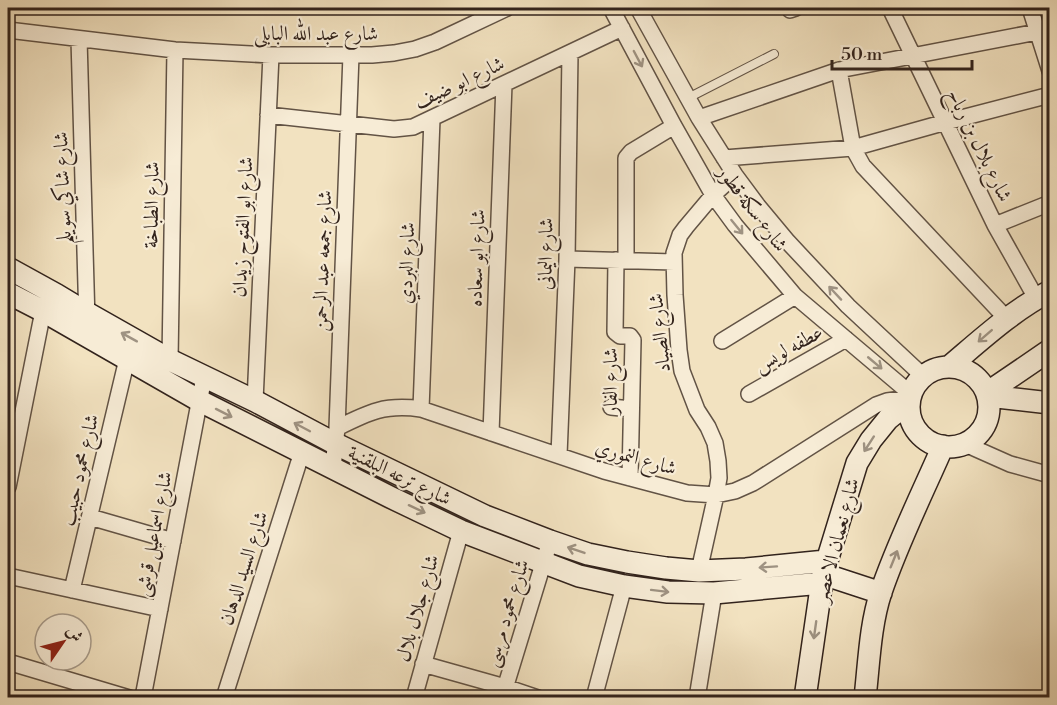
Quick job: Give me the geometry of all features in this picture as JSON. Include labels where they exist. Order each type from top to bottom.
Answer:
[{"type":"street","name":"شارع عبد الله البابلى","points":[[8,30],[175,50],[351,56],[415,49],[507,8]]},
{"type":"street","name":"شارع سكة قطور","points":[[611,8],[713,195],[735,225],[795,296],[910,398]]},
{"type":"street","name":"شارع سكة قطور","points":[[638,8],[699,118],[735,175],[758,206],[848,306],[923,376]]},
{"type":"street","name":"شارع بلال بن رباح","points":[[890,8],[995,225],[1043,294]]},
{"type":"street","points":[[1030,8],[1050,71]]},
{"type":"street","name":"شارع ابو ضيف","points":[[268,115],[404,129],[422,124],[622,28]]},
{"type":"street","points":[[699,118],[839,70],[1037,32]]},
{"type":"street","name":"شارع شاكي سويلم","points":[[79,39],[86,335]]},
{"type":"street","name":"شارع الطباخة","points":[[170,360],[175,50]]},
{"type":"street","name":"شارع اليمانى","points":[[559,455],[567,259],[570,53]]},
{"type":"street","name":"شارع ابو الفتوح زيدان","points":[[255,401],[271,55]]},
{"type":"street","name":"شارع جمعه عبد الرحمن","points":[[333,468],[351,56]]},
{"type":"street","points":[[839,70],[853,148],[863,166],[1006,318]]},
{"type":"street","name":"شارع ابو سعاده","points":[[491,433],[504,84]]},
{"type":"street","points":[[724,158],[853,148],[1050,95]]},
{"type":"street","name":"شارع البردي","points":[[421,409],[432,119]]},
{"type":"street","name":"شارع الفار","points":[[630,478],[631,409],[625,371],[633,340],[628,336],[618,335],[615,329],[626,158],[631,152],[674,126]]},
{"type":"street","name":"شارع الصياد","points":[[699,571],[716,495],[719,469],[715,443],[697,410],[682,371],[674,253],[680,235],[713,195],[735,175]]},
{"type":"street","points":[[995,225],[1050,203]]},
{"type":"street","points":[[567,259],[674,262]]},
{"type":"street","name":"شارع ترعه البلقنية","points":[[8,268],[170,360],[255,401],[336,436],[396,474],[485,516],[550,541],[588,554],[666,568],[699,571],[746,569],[824,573]]},
{"type":"street","name":"شارع ترعه البلقنية","points":[[8,293],[200,401],[390,497],[461,531],[579,576],[624,586],[668,592],[714,593],[824,573]]},
{"type":"street","points":[[950,366],[972,374],[981,382],[987,394],[989,410],[986,424],[977,436],[965,444],[943,446],[924,438],[913,422],[910,398],[916,384],[931,371],[950,366],[1006,318],[1043,294]]},
{"type":"street","name":"عطفه لويس","points":[[722,342],[795,296]]},
{"type":"street","points":[[8,487],[43,311]]},
{"type":"street","name":"عطفه لويس","points":[[749,394],[846,339]]},
{"type":"street","points":[[987,394],[1050,350]]},
{"type":"street","name":"شارع محمود حبيب","points":[[72,590],[127,359]]},
{"type":"street","name":"شارع اسماعيل قرشى","points":[[141,698],[204,377]]},
{"type":"street","points":[[987,394],[1050,403]]},
{"type":"street","name":"شارع النموري","points":[[336,436],[372,411],[405,407],[421,409],[604,471],[687,493],[716,495],[735,491],[753,483],[876,405],[888,400],[910,398]]},
{"type":"street","name":"شارع نعمان الاعصر","points":[[805,698],[824,573],[857,463],[871,440],[888,419],[910,398]]},
{"type":"street","points":[[612,407],[631,409]]},
{"type":"street","points":[[965,444],[1010,464],[1050,475]]},
{"type":"street","points":[[865,698],[872,639],[881,593],[943,446]]},
{"type":"street","name":"شارع السيد الدهان","points":[[224,698],[302,452]]},
{"type":"street","points":[[390,497],[396,474]]},
{"type":"street","points":[[90,517],[173,541]]},
{"type":"street","name":"شارع جلال بلال","points":[[414,698],[461,531]]},
{"type":"street","name":"شارع محمود مرسى","points":[[504,692],[550,541]]},
{"type":"street","points":[[824,573],[881,593]]},
{"type":"street","points":[[8,576],[160,609]]},
{"type":"street","points":[[594,698],[624,586]]},
{"type":"street","points":[[697,698],[714,593]]},
{"type":"street","points":[[8,662],[129,698]]},
{"type":"street","points":[[423,664],[504,692],[538,698]]},
{"type":"lane","points":[[688,98],[774,54]]}]
